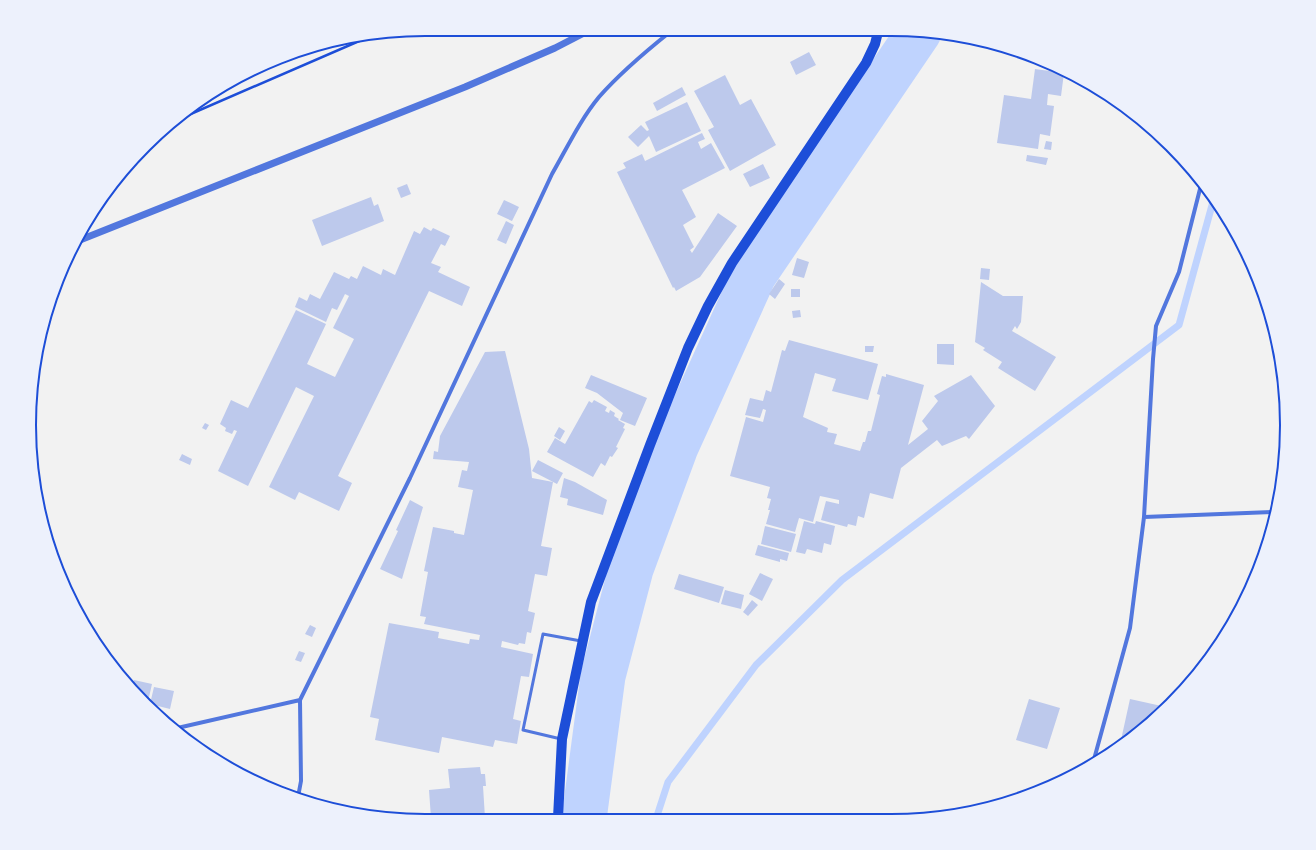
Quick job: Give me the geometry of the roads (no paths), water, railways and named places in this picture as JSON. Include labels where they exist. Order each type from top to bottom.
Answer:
[{"type":"main road","points":[[558,814],[562,739],[594,594],[688,348],[708,306],[732,263],[866,63],[877,36]]},
{"type":"street","points":[[84,239],[465,87],[555,48],[578,36]]},
{"type":"street","points":[[299,793],[301,781],[300,700],[410,478],[552,174],[579,126],[600,97],[635,61],[665,36]]},
{"type":"street","points":[[1095,756],[1130,628],[1144,517],[1156,326],[1179,272],[1200,188]]},
{"type":"street","points":[[1144,517],[1270,512]]},
{"type":"street","points":[[180,727],[300,700]]},
{"type":"lane","points":[[562,739],[523,730],[544,634],[583,642]]},
{"type":"waterway","points":[[585,814],[603,676],[631,569],[676,447],[754,275],[916,37]]},
{"type":"waterway","points":[[658,814],[668,782],[756,665],[842,580],[1179,325],[1212,206]]}]
